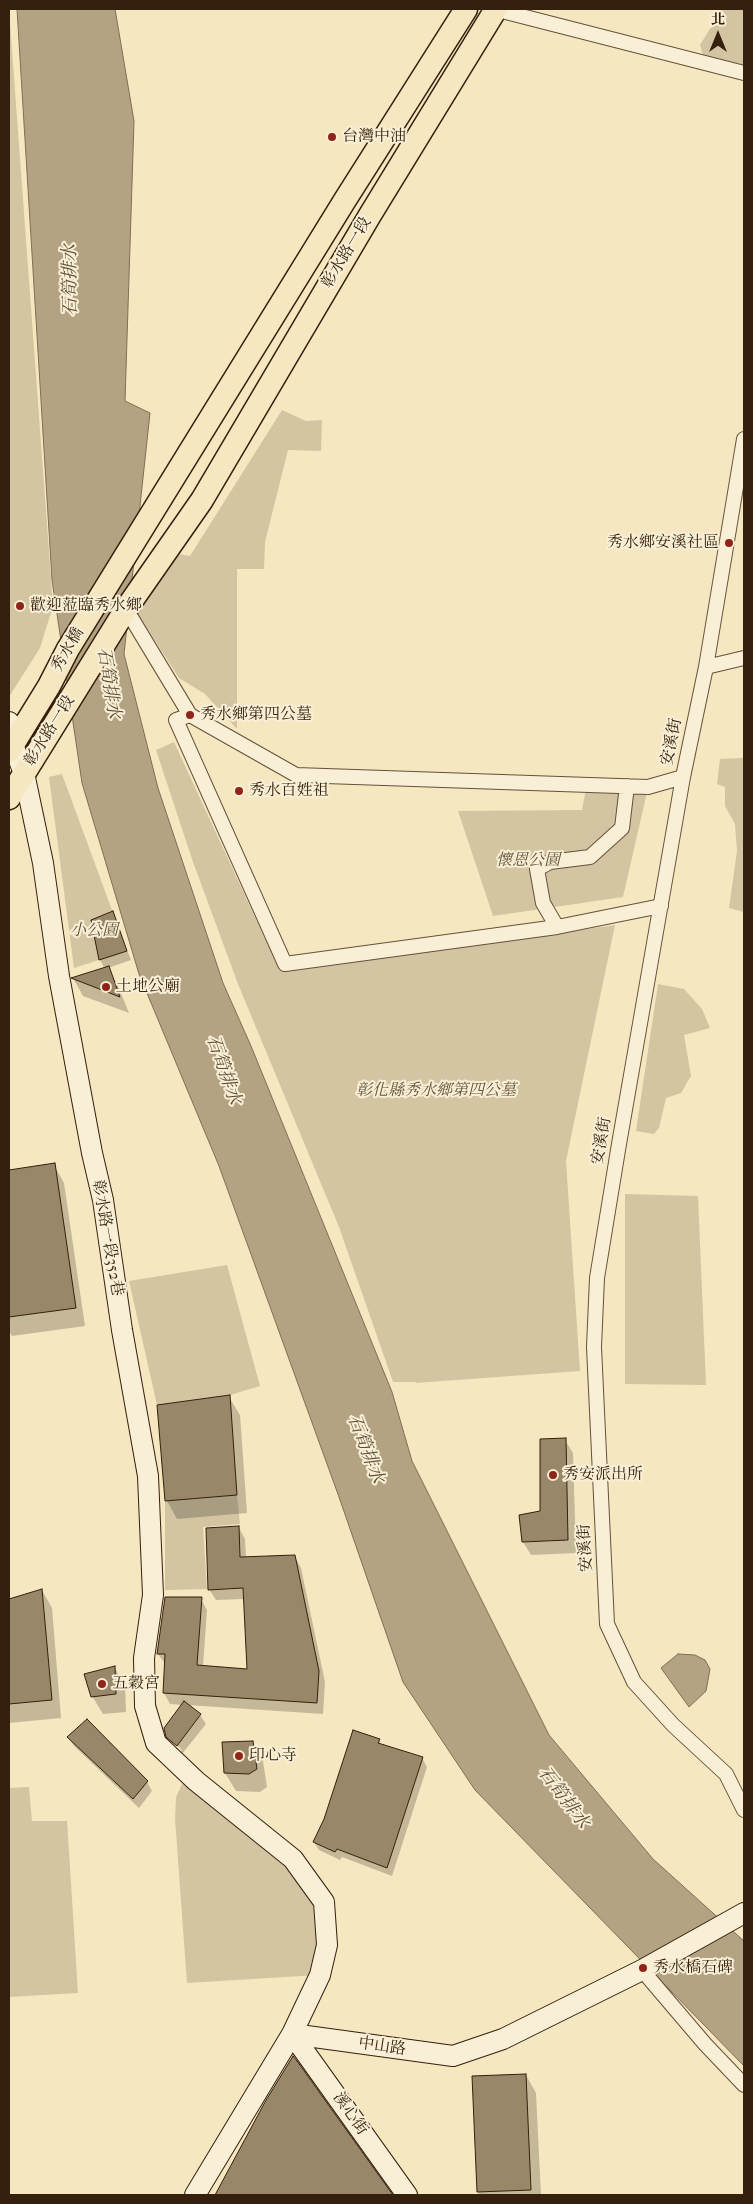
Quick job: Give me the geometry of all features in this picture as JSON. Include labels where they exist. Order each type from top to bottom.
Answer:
[{"type":"main road","name":"彰水路一段","points":[[173,480],[344,200],[466,9]]},
{"type":"main road","name":"彰水路一段","points":[[202,500],[370,215],[495,9]]},
{"type":"main road","name":"秀水橋","points":[[11,748],[68,649],[173,480]]},
{"type":"main road","name":"秀水橋","points":[[75,690],[126,609],[202,500]]},
{"type":"main road","name":"彰水路一段","points":[[9,798],[75,690]]},
{"type":"street","points":[[495,9],[744,73]]},
{"type":"street","name":"安溪街","points":[[744,439],[706,667],[683,777],[618,1144],[597,1278],[594,1347],[594,1387],[607,1624],[634,1682],[673,1725],[726,1774],[744,1810]]},
{"type":"street","points":[[126,609],[190,715],[296,775],[648,787],[683,777]]},
{"type":"street","points":[[706,667],[744,658]]},
{"type":"street","points":[[190,715],[176,720],[285,964],[557,927],[661,906]]},
{"type":"street","name":"彰水路一段352巷","points":[[9,722],[11,748],[24,773],[43,863],[59,976],[92,1152],[103,1200],[122,1330],[148,1476],[153,1594],[144,1658],[145,1706],[156,1743],[196,1781],[294,1858],[324,1902],[327,1945],[320,1976],[292,2034]]},
{"type":"street","points":[[557,927],[543,903],[537,869],[550,862],[590,857],[622,828],[627,786]]},
{"type":"street","name":"中山路","points":[[292,2034],[453,2056],[503,2039],[642,1970],[744,1913]]},
{"type":"street","points":[[642,1970],[705,2044],[744,2085]]},
{"type":"street","points":[[195,2195],[292,2034]]},
{"type":"street","name":"溪心街","points":[[292,2034],[407,2195]]},
{"type":"green space","points":[[9,9],[53,606],[40,648],[9,697]]},
{"type":"green space","points":[[722,9],[744,9],[744,70],[705,62],[700,45]]},
{"type":"green space","points":[[282,410],[306,421],[322,420],[321,451],[288,450],[265,542],[264,569],[237,569],[237,729],[205,694],[179,678],[134,608],[169,552],[190,556]]},
{"type":"green space","name":"彰化縣秀水鄉第四公墓","points":[[174,742],[280,971],[615,925],[566,1161],[580,1371],[415,1383],[417,1382],[393,1382],[339,1227],[238,984],[193,862],[156,750]]},
{"type":"green space","points":[[744,758],[744,912],[729,908],[737,851],[735,824],[725,806],[725,787],[717,784],[720,759]]},
{"type":"green space","name":"小公園","points":[[62,774],[127,951],[74,968],[49,777]]},
{"type":"green space","name":"懷恩公園","points":[[586,789],[647,792],[623,897],[493,916],[458,811],[582,810]]},
{"type":"green space","points":[[658,984],[684,989],[702,1009],[710,1028],[684,1035],[691,1076],[681,1093],[666,1098],[659,1128],[654,1134],[636,1131]]},
{"type":"green space","points":[[625,1194],[698,1196],[706,1385],[625,1384]]},
{"type":"green space","points":[[227,1265],[260,1386],[230,1395],[157,1405],[129,1281]]},
{"type":"green space","points":[[237,1495],[240,1524],[203,1527],[207,1589],[165,1590],[165,1501]]},
{"type":"green space","points":[[184,1780],[288,1862],[318,1906],[318,1975],[187,1983],[175,1819],[176,1797]]},
{"type":"green space","points":[[29,1787],[32,1821],[67,1821],[78,1993],[9,1997],[9,1788]]},
{"type":"water","name":"石筍排水","points":[[17,9],[115,9],[134,121],[125,401],[150,413],[124,654],[158,788],[223,983],[251,1046],[392,1392],[412,1461],[549,1735],[653,1859],[744,1941],[744,2066],[475,1790],[403,1682],[339,1497],[219,1166],[139,974],[82,783],[52,580]]},
{"type":"water","points":[[678,1654],[695,1655],[705,1660],[710,1669],[706,1691],[689,1707],[661,1668]]},
{"type":"building","points":[[113,911],[127,951],[99,960],[91,920]]},
{"type":"building","name":"土地公廟","points":[[109,966],[120,997],[71,978]]},
{"type":"building","points":[[55,1163],[76,1308],[9,1317],[9,1170]]},
{"type":"building","points":[[230,1395],[237,1495],[165,1501],[157,1405]]},
{"type":"building","name":"秀安派出所","points":[[566,1438],[568,1540],[522,1542],[519,1515],[540,1511],[540,1439]]},
{"type":"building","points":[[239,1526],[240,1557],[295,1555],[319,1671],[317,1703],[163,1693],[165,1654],[157,1654],[165,1597],[202,1597],[197,1665],[247,1669],[243,1588],[208,1590],[206,1528]]},
{"type":"building","points":[[42,1589],[52,1700],[9,1704],[9,1599]]},
{"type":"building","name":"五穀宮","points":[[115,1666],[116,1694],[91,1697],[84,1674]]},
{"type":"building","points":[[184,1701],[201,1714],[177,1746],[166,1737],[164,1728]]},
{"type":"building","points":[[87,1719],[148,1781],[133,1799],[67,1737]]},
{"type":"building","points":[[353,1730],[380,1739],[378,1743],[423,1757],[387,1868],[337,1849],[335,1852],[313,1842],[324,1819]]},
{"type":"building","name":"印心寺","points":[[253,1741],[257,1769],[249,1774],[224,1773],[222,1742]]},
{"type":"building","points":[[293,2056],[393,2195],[215,2195],[265,2102]]},
{"type":"building","points":[[526,2074],[531,2190],[477,2192],[472,2076]]},
{"type":"place","name":"台灣中油","points":[[332,137]]},
{"type":"place","name":"秀水鄉安溪社區","points":[[729,543]]},
{"type":"place","name":"歡迎蒞臨秀水鄉","points":[[20,606]]},
{"type":"place","name":"秀水鄉第四公墓","points":[[190,715]]},
{"type":"place","name":"秀水百姓祖","points":[[239,791]]},
{"type":"place","name":"土地公廟","points":[[106,987]]},
{"type":"place","name":"秀安派出所","points":[[553,1475]]},
{"type":"place","name":"五穀宮","points":[[102,1684]]},
{"type":"place","name":"印心寺","points":[[239,1756]]},
{"type":"place","name":"秀水橋石碑","points":[[643,1968]]}]
